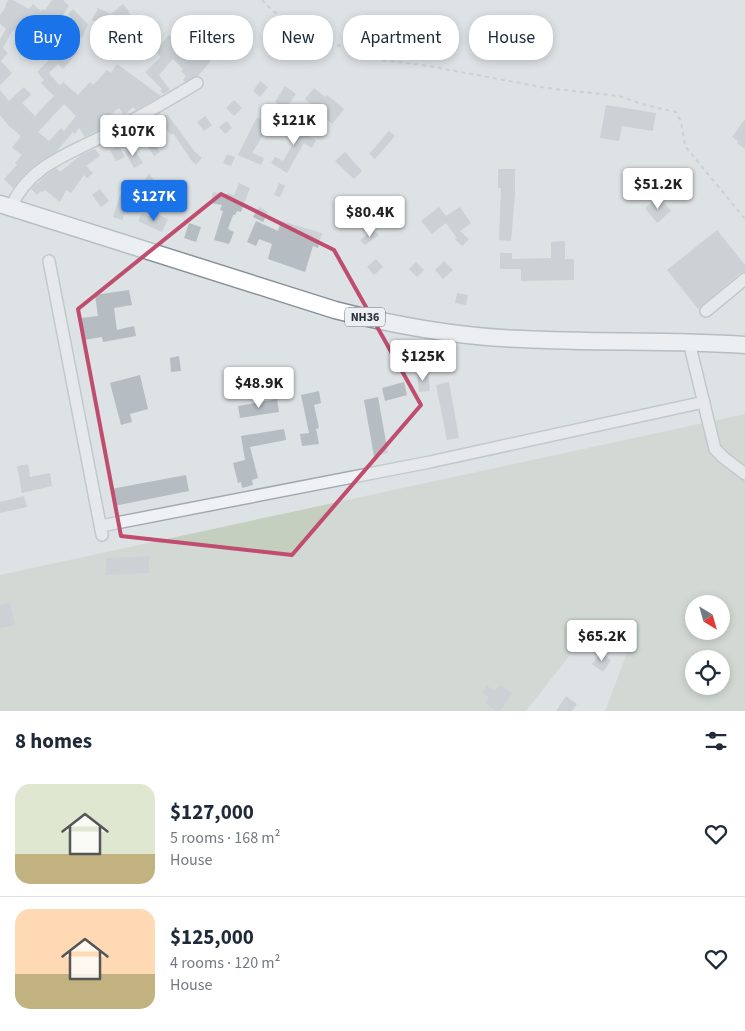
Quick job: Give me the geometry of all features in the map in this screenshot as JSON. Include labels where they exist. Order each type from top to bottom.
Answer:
[{"type":"highway","name":"NH36","points":[[6,206],[335,310],[380,320],[460,333],[520,339],[689,342],[745,345]]},
{"type":"street","points":[[6,206],[30,178],[47,164],[111,132],[197,83]]},
{"type":"street","points":[[49,261],[102,531],[704,402]]},
{"type":"street","points":[[706,311],[745,279]]},
{"type":"street","points":[[689,342],[715,449],[745,474]]},
{"type":"path","points":[[262,0],[274,12],[302,28],[338,45],[380,60],[424,65],[547,88],[619,96],[644,105],[676,112],[681,122],[685,146],[745,219]]},
{"type":"highlighted area","points":[[221,194],[334,250],[421,405],[292,555],[121,536],[78,309]]},
{"type":"green space","points":[[745,414],[745,711],[605,711],[629,648],[596,622],[526,711],[0,711],[0,575]]},
{"type":"building","points":[[8,0],[13,0],[29,9],[33,4],[41,11],[45,10],[52,0],[63,0],[69,6],[63,15],[15,15],[15,31],[13,30],[3,48],[8,53],[1,61],[12,73],[0,85],[0,39],[6,29],[0,24],[0,15],[6,7]]},
{"type":"building","points":[[123,4],[131,15],[94,15],[98,8],[111,14]]},
{"type":"building","points":[[73,9],[79,15],[69,15]]},
{"type":"building","points":[[80,16],[88,24],[82,38],[80,37]]},
{"type":"building","points":[[169,35],[171,37],[172,60],[159,75],[170,90],[163,94],[160,91],[162,89],[145,72],[158,60],[161,60],[161,44]]},
{"type":"building","points":[[49,60],[71,60],[63,69],[58,64],[49,73],[60,86],[63,82],[78,95],[90,82],[93,85],[107,70],[111,73],[117,64],[161,96],[136,110],[133,107],[124,115],[119,108],[102,121],[106,126],[85,137],[79,128],[75,134],[73,132],[57,151],[24,175],[13,188],[4,179],[17,165],[15,163],[22,155],[12,148],[21,136],[0,115],[0,90],[9,101],[24,87],[31,95],[22,103],[35,116],[54,96],[41,83],[44,80],[37,72]],"holes":[[[64,104],[76,116],[64,131],[61,128],[49,141],[38,132]]]},
{"type":"building","points":[[174,60],[212,60],[198,76],[185,82],[183,80],[186,76],[181,71],[183,69]]},
{"type":"building","points":[[260,81],[268,87],[260,97],[253,91]]},
{"type":"building","points":[[285,86],[296,94],[286,109],[275,102]]},
{"type":"building","points":[[314,88],[325,97],[327,95],[344,109],[332,124],[305,99]]},
{"type":"building","points":[[234,100],[242,108],[234,116],[226,108]]},
{"type":"building","points":[[606,105],[656,113],[653,131],[622,126],[619,141],[600,138]]},
{"type":"building","points":[[167,114],[195,152],[202,158],[196,165],[173,133],[171,135],[161,123],[165,120],[163,117]]},
{"type":"building","points":[[205,116],[212,125],[204,131],[197,122]]},
{"type":"building","points":[[257,117],[267,124],[268,121],[276,126],[271,135],[265,132],[252,153],[264,158],[261,165],[238,155]]},
{"type":"building","points":[[745,119],[745,149],[732,137]]},
{"type":"building","points":[[292,120],[304,127],[301,133],[316,140],[312,148],[304,143],[287,173],[271,163],[275,157],[283,161],[296,139],[285,132]]},
{"type":"building","points":[[227,121],[232,128],[225,134],[219,127]]},
{"type":"building","points":[[144,129],[160,152],[154,156],[138,132]]},
{"type":"building","points":[[389,131],[395,136],[375,159],[369,154]]},
{"type":"building","points":[[119,146],[125,157],[116,161],[110,150]]},
{"type":"building","points":[[132,146],[143,163],[134,168],[124,151]]},
{"type":"building","points":[[95,149],[100,156],[86,166],[93,173],[87,178],[84,175],[71,193],[66,190],[60,202],[45,190],[37,195],[31,189],[56,168],[60,172],[81,155]]},
{"type":"building","points":[[345,152],[362,171],[354,179],[335,161]]},
{"type":"building","points":[[227,154],[235,157],[231,166],[223,163]]},
{"type":"building","points":[[498,169],[515,169],[511,241],[499,240],[501,188],[498,188]]},
{"type":"building","points":[[149,173],[160,190],[144,181]]},
{"type":"building","points":[[133,179],[138,185],[130,192],[125,186]]},
{"type":"building","points":[[168,180],[177,182],[176,185],[184,187],[182,197],[165,193]]},
{"type":"building","points":[[239,183],[250,188],[241,212],[237,211],[233,215],[228,229],[234,232],[229,244],[214,240],[223,211],[220,210],[222,205],[211,203],[213,192],[234,195]]},
{"type":"building","points":[[279,183],[285,186],[280,197],[274,195]]},
{"type":"building","points":[[100,189],[109,201],[101,207],[92,195]]},
{"type":"building","points":[[120,195],[141,205],[137,213],[127,208],[122,220],[113,217]]},
{"type":"building","points":[[659,196],[671,211],[657,223],[645,208]]},
{"type":"building","points":[[351,205],[357,214],[350,219],[343,210]]},
{"type":"building","points":[[259,207],[268,212],[263,222],[253,217]]},
{"type":"building","points":[[439,207],[446,216],[460,207],[471,223],[460,231],[469,239],[462,246],[455,239],[457,238],[446,223],[432,234],[421,221]]},
{"type":"building","points":[[400,209],[404,216],[395,221],[391,214]]},
{"type":"building","points":[[142,213],[155,219],[157,214],[168,219],[162,232],[138,221]]},
{"type":"building","points":[[256,221],[278,231],[281,221],[322,233],[318,248],[313,246],[305,272],[268,259],[272,244],[259,239],[256,246],[247,242]]},
{"type":"building","points":[[189,223],[201,227],[196,242],[184,238]]},
{"type":"building","points":[[374,230],[379,235],[365,245],[360,240]]},
{"type":"building","points":[[717,230],[745,265],[745,272],[740,273],[698,309],[667,270]]},
{"type":"building","points":[[565,241],[565,259],[574,259],[574,280],[521,281],[521,269],[500,269],[500,253],[512,253],[512,259],[551,258],[551,242]]},
{"type":"building","points":[[376,259],[383,267],[374,275],[367,267]]},
{"type":"building","points":[[444,261],[453,270],[443,279],[435,270]]},
{"type":"building","points":[[416,262],[424,270],[417,277],[409,269]]},
{"type":"building","points":[[129,290],[132,305],[114,308],[117,330],[134,326],[136,336],[103,342],[102,337],[84,340],[81,318],[98,316],[95,295]]},
{"type":"building","points":[[457,293],[468,295],[466,305],[455,303]]},
{"type":"building","points":[[179,356],[181,371],[171,372],[170,358]]},
{"type":"building","points":[[428,372],[430,391],[419,392],[417,373]]},
{"type":"building","points":[[140,375],[148,409],[130,414],[132,422],[121,425],[110,383]]},
{"type":"building","points":[[404,382],[407,395],[385,401],[382,388]]},
{"type":"building","points":[[449,382],[459,438],[447,440],[436,385]]},
{"type":"building","points":[[319,391],[321,403],[314,405],[319,428],[316,429],[319,444],[302,446],[300,434],[309,433],[301,395]]},
{"type":"building","points":[[378,397],[388,453],[374,456],[364,400]]},
{"type":"building","points":[[277,399],[279,412],[240,418],[238,406]]},
{"type":"building","points":[[284,429],[286,440],[250,447],[258,478],[252,480],[253,485],[242,488],[241,482],[238,483],[233,463],[245,460],[241,436]]},
{"type":"building","points":[[28,464],[30,477],[50,473],[52,486],[22,493],[17,466]]},
{"type":"building","points":[[186,475],[189,491],[114,506],[111,489]]},
{"type":"building","points":[[24,496],[27,507],[0,513],[0,502]]},
{"type":"building","points":[[149,556],[149,573],[106,575],[106,558]]},
{"type":"building","points":[[10,603],[15,625],[0,628],[0,605]]},
{"type":"building","points":[[601,653],[611,660],[603,672],[592,664]]},
{"type":"building","points":[[500,685],[512,693],[500,711],[497,711],[485,703],[489,697],[482,693],[487,686],[495,691]]},
{"type":"building","points":[[566,696],[577,704],[572,711],[556,711]]}]
